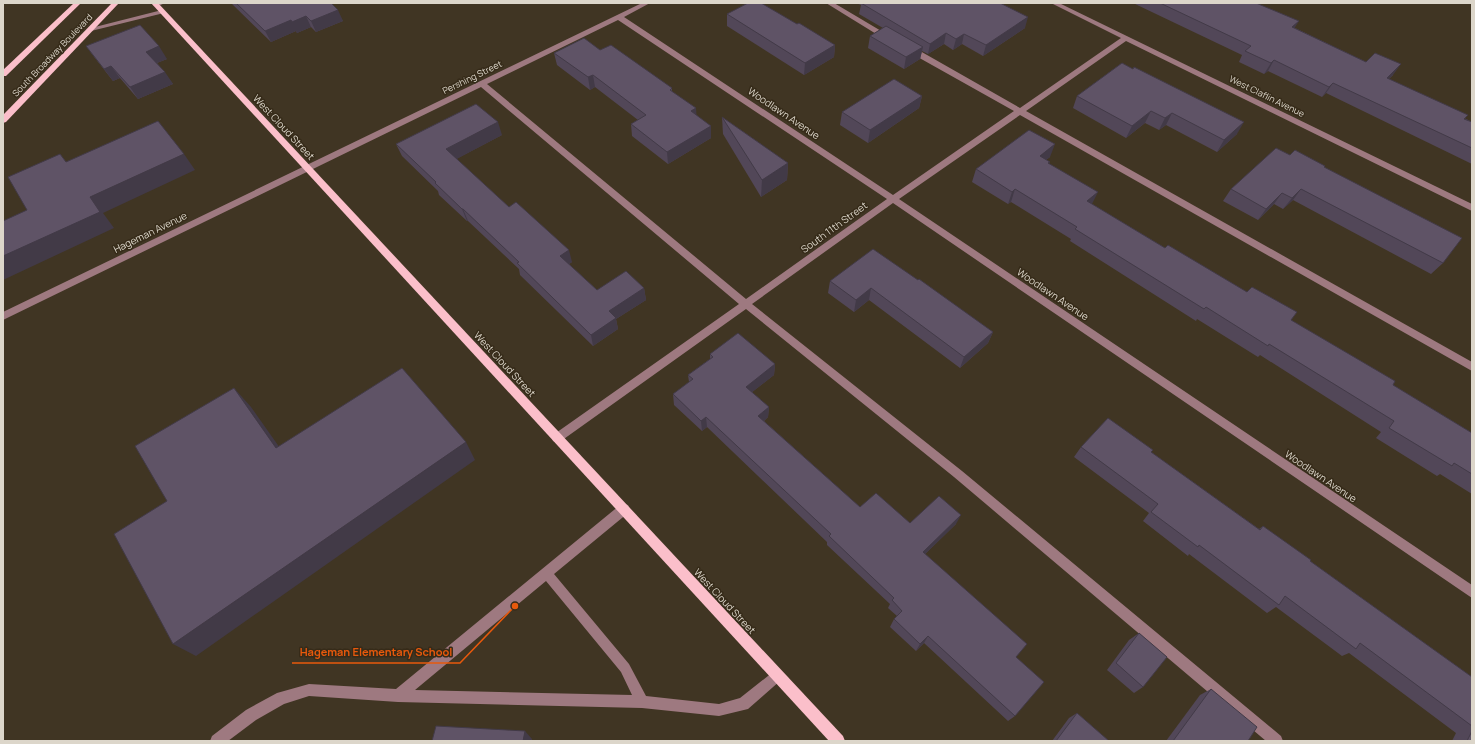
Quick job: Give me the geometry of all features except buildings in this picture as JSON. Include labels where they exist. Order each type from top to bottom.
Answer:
[{"type":"main road","name":"South Broadway Boulevard","points":[[3,74],[78,3]]},
{"type":"main road","name":"South Broadway Boulevard","points":[[3,120],[116,3]]},
{"type":"main road","name":"West Cloud Street","points":[[157,4],[162,12],[306,168],[838,741]]},
{"type":"street","name":"Pershing Street","points":[[306,168],[647,3]]},
{"type":"street","points":[[828,3],[1472,367]]},
{"type":"street","name":"West Claflin Avenue","points":[[1054,3],[1472,208]]},
{"type":"street","points":[[91,29],[162,12]]},
{"type":"street","name":"Woodlawn Avenue","points":[[619,17],[893,199],[1472,592]]},
{"type":"street","name":"South 11th Street","points":[[558,438],[893,199],[1126,38]]},
{"type":"street","points":[[481,83],[746,304],[958,474],[1276,741]]},
{"type":"street","name":"Hageman Avenue","points":[[3,316],[306,168]]},
{"type":"street","points":[[398,696],[624,509]]},
{"type":"street","points":[[546,574],[625,668],[642,702]]},
{"type":"street","points":[[217,741],[251,715],[282,698],[309,690],[398,696],[642,702],[719,710],[743,704],[778,676]]},
{"type":"place","name":"Hageman Elementary School","points":[[515,606]]}]
